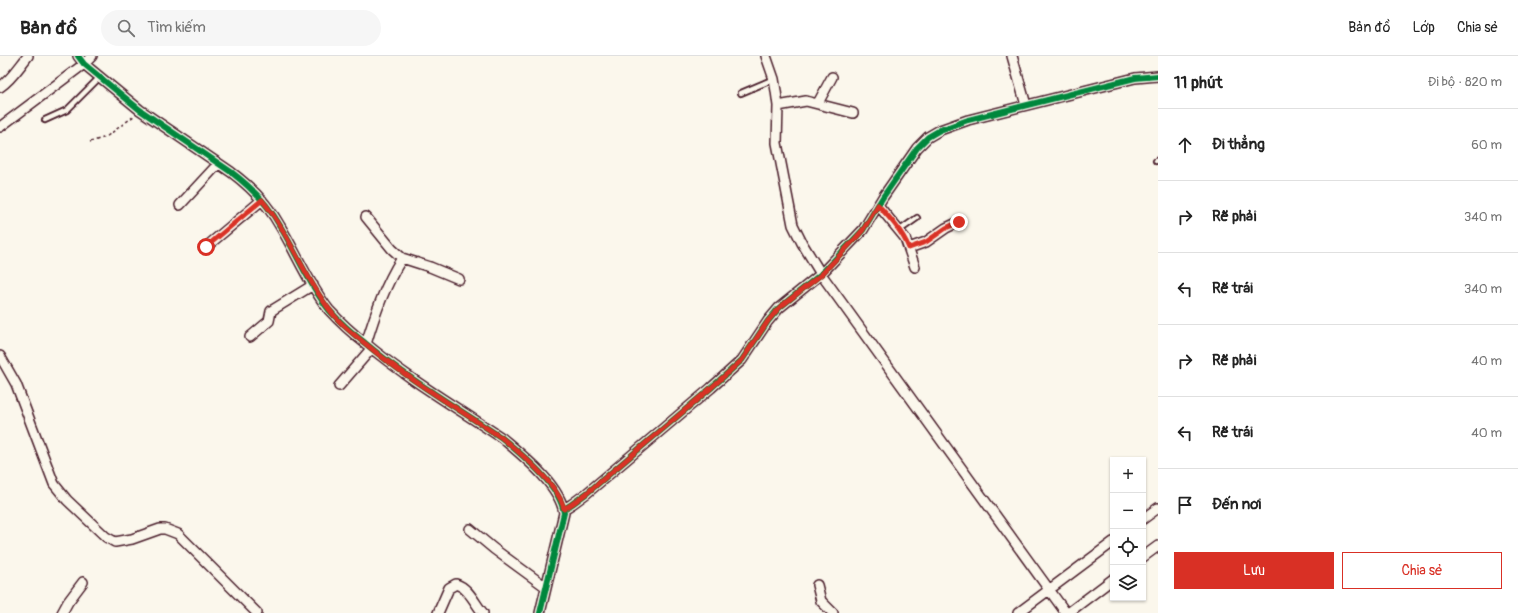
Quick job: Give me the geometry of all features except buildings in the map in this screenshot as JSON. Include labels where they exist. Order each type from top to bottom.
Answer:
[{"type":"street","points":[[0,87],[14,76],[28,56]]},
{"type":"street","points":[[78,56],[84,64],[140,110],[245,183],[262,200],[280,225],[313,285],[329,310],[347,328],[407,376],[502,438],[517,451],[557,493],[564,509],[563,520],[540,613]]},
{"type":"street","points":[[0,127],[84,64],[92,56]]},
{"type":"street","points":[[766,56],[774,79],[778,106],[777,143],[792,226],[802,244],[1048,590],[1066,612],[1110,581]]},
{"type":"street","points":[[1012,56],[1026,105]]},
{"type":"street","points":[[564,509],[576,502],[716,384],[742,360],[768,321],[779,308],[822,274],[863,230],[878,205],[917,148],[928,137],[940,130],[968,120],[1135,78],[1158,76]]},
{"type":"street","points":[[818,103],[832,77]]},
{"type":"street","points":[[778,106],[806,101],[853,113]]},
{"type":"street","points":[[180,205],[218,164]]},
{"type":"street","points":[[206,247],[262,200]]},
{"type":"street","points":[[878,205],[905,238],[915,267]]},
{"type":"street","points":[[366,217],[392,249],[402,258],[430,267],[459,279]]},
{"type":"street","points":[[909,248],[926,242],[946,228],[959,222]]},
{"type":"street","points":[[339,386],[369,346],[384,291],[402,258]]},
{"type":"street","points":[[250,337],[269,321],[272,310],[313,285]]},
{"type":"street","points":[[0,356],[16,384],[54,484],[67,500],[106,537],[115,542],[132,539],[165,528],[178,534],[257,613]]},
{"type":"street","points":[[1146,517],[1158,508]]},
{"type":"street","points":[[470,529],[494,549],[546,587]]},
{"type":"street","points":[[1018,613],[1110,544]]},
{"type":"street","points":[[1146,554],[1158,546]]},
{"type":"street","points":[[62,613],[68,602],[84,582]]},
{"type":"street","points":[[438,613],[449,588],[456,584],[469,594],[483,613]]},
{"type":"street","points":[[817,585],[821,601],[833,613]]},
{"type":"lane","points":[[45,120],[67,110],[100,77]]},
{"type":"lane","points":[[742,93],[774,79]]},
{"type":"lane","points":[[900,230],[917,218]]},
{"type":"path","points":[[90,142],[106,137],[140,110]]},
{"type":"cycle path","points":[[78,56],[84,64],[140,110],[231,172],[252,190],[275,218],[309,280],[322,300],[329,310],[346,327],[398,369],[502,438],[530,462],[548,482],[556,492],[564,513],[540,613]]},
{"type":"cycle path","points":[[564,509],[587,493],[742,360],[768,321],[779,308],[821,274],[863,230],[883,197],[917,148],[928,137],[940,130],[968,120],[1135,78],[1158,76]]},
{"type":"route","points":[[206,247],[262,200],[280,225],[313,285],[329,310],[347,328],[387,362],[502,438],[532,465],[547,481],[557,493],[564,509],[587,493],[742,360],[768,321],[779,308],[822,274],[863,230],[878,205],[900,230],[909,248],[932,239],[946,228],[959,222]]}]
